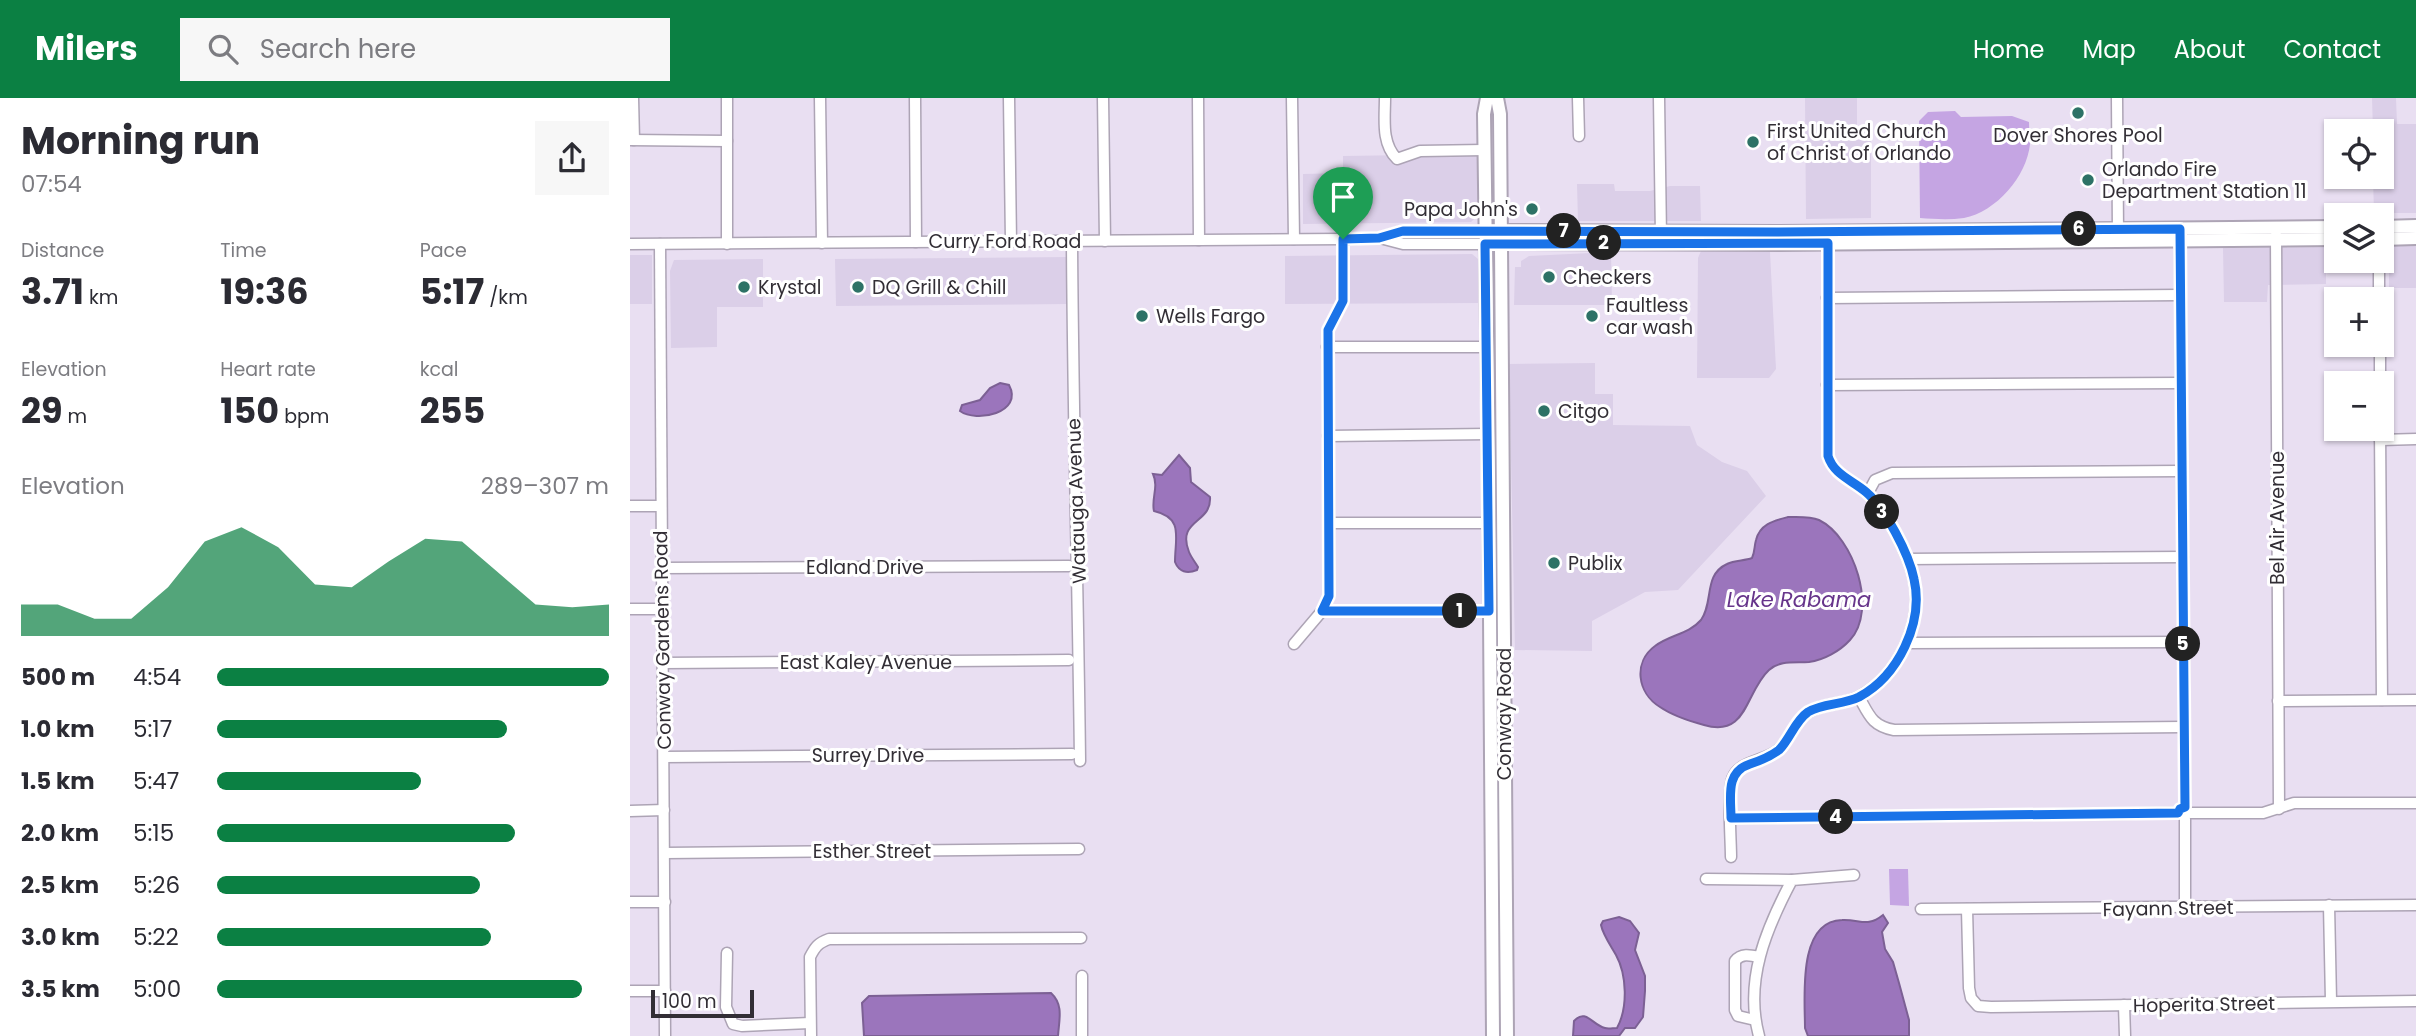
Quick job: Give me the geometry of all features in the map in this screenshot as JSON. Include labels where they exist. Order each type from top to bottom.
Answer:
[{"type":"main road","name":"Conway Road","points":[[1487,98],[1484,150],[1493,1036]]},
{"type":"main road","name":"Conway Road","points":[[1497,98],[1500,114],[1502,237],[1507,1036]]},
{"type":"main road","points":[[2394,227],[2416,226]]},
{"type":"main road","name":"Curry Ford Road","points":[[2276,234],[2324,228]]},
{"type":"main road","name":"Curry Ford Road","points":[[1485,237],[2276,234],[2324,238]]},
{"type":"main road","points":[[2394,239],[2416,238]]},
{"type":"main road","points":[[1489,474],[1494,506],[1503,521]]},
{"type":"main road","points":[[1489,523],[1503,552]]},
{"type":"main road","points":[[1490,664],[1495,673],[1504,709]]},
{"type":"street","points":[[633,98],[632,140],[727,141]]},
{"type":"street","points":[[727,98],[727,244]]},
{"type":"street","points":[[820,98],[822,243]]},
{"type":"street","points":[[915,98],[916,242]]},
{"type":"street","points":[[1009,98],[1011,242]]},
{"type":"street","points":[[1103,98],[1105,241]]},
{"type":"street","points":[[1198,98],[1199,240]]},
{"type":"street","points":[[1292,98],[1294,239]]},
{"type":"street","points":[[1385,98],[1385,135],[1388,147],[1397,159],[1420,151],[1484,150]]},
{"type":"street","points":[[1578,98],[1579,136]]},
{"type":"street","points":[[1659,98],[1661,237]]},
{"type":"street","points":[[2117,98],[2118,234]]},
{"type":"street","name":"Curry Ford Road","points":[[630,244],[1343,239],[1379,238],[1403,231],[1485,237]]},
{"type":"street","name":"Bel Air Avenue","points":[[2276,234],[2278,808]]},
{"type":"street","points":[[2180,235],[2185,908]]},
{"type":"street","points":[[1731,857],[1731,783],[1737,770],[1778,750],[1808,712],[1858,697],[1888,675],[1907,643],[1916,605],[1915,581],[1908,559],[1891,525],[1868,493],[1832,466],[1828,456],[1828,237]]},
{"type":"street","points":[[1294,644],[1322,611],[1329,596],[1327,347],[1328,330],[1343,301],[1343,239]]},
{"type":"street","name":"Watauga Avenue","points":[[1072,241],[1080,761]]},
{"type":"street","name":"Conway Gardens Road","points":[[660,244],[665,1036]]},
{"type":"street","points":[[1827,298],[2180,295]]},
{"type":"street","points":[[1327,347],[1486,347]]},
{"type":"street","points":[[1827,385],[2181,383]]},
{"type":"street","points":[[1328,436],[1488,434]]},
{"type":"street","points":[[2394,436],[2416,439]]},
{"type":"street","points":[[2380,441],[2382,700]]},
{"type":"street","points":[[1868,493],[1875,480],[1892,473],[2181,471]]},
{"type":"street","points":[[630,506],[661,506]]},
{"type":"street","points":[[1329,523],[1489,523]]},
{"type":"street","points":[[1908,559],[2183,557]]},
{"type":"street","name":"Edland Drive","points":[[662,568],[1069,566]]},
{"type":"street","points":[[630,609],[662,608]]},
{"type":"street","points":[[1322,611],[1489,611]]},
{"type":"street","points":[[1907,643],[2183,642]]},
{"type":"street","name":"East Kaley Avenue","points":[[663,663],[1069,660]]},
{"type":"street","points":[[1858,697],[1880,727],[1894,730],[2183,727]]},
{"type":"street","points":[[2278,701],[2416,700]]},
{"type":"street","name":"Surrey Drive","points":[[664,757],[1072,754]]},
{"type":"street","points":[[1731,818],[2263,813],[2294,803],[2416,803]]},
{"type":"street","points":[[630,811],[664,810]]},
{"type":"street","points":[[1491,814],[1505,813]]},
{"type":"street","name":"Esther Street","points":[[665,853],[1079,849]]},
{"type":"street","points":[[1706,879],[1792,880],[1854,875]]},
{"type":"street","points":[[1759,1036],[1755,1020],[1754,989],[1759,957],[1778,906],[1792,880]]},
{"type":"street","points":[[630,902],[665,902]]},
{"type":"street","points":[[2329,905],[2331,1001]]},
{"type":"street","name":"Fayann Street","points":[[1920,909],[2416,905]]},
{"type":"street","name":"Hoperita Street","points":[[1968,909],[1971,998],[1978,1006],[2416,1001]]},
{"type":"street","points":[[811,1036],[810,964],[815,946],[829,939],[1082,938]]},
{"type":"street","points":[[727,953],[726,1007],[733,1024],[742,1026],[810,1023]]},
{"type":"street","points":[[1755,1020],[1738,1016],[1735,1010],[1735,961],[1738,957],[1747,955],[1759,957]]},
{"type":"street","points":[[1082,976],[1082,1036]]},
{"type":"street","points":[[630,991],[665,991]]},
{"type":"street","points":[[2124,1005],[2125,1036]]},
{"type":"shaded area","points":[[1805,98],[1857,98],[1857,140],[1871,140],[1871,218],[1806,219]]},
{"type":"shaded area","points":[[2372,98],[2396,98],[2397,124],[2416,124],[2416,213],[2394,213],[2394,203],[2374,203],[2373,189],[2394,189],[2394,119],[2373,119]]},
{"type":"shaded area","points":[[1955,111],[1961,117],[2012,116],[2029,122],[2030,144],[2023,168],[2008,191],[1976,214],[1964,218],[1920,218],[1919,121],[1928,112]]},
{"type":"shaded area","points":[[1477,154],[1478,215],[1471,222],[1303,224],[1303,174],[1343,173],[1343,156]]},
{"type":"shaded area","points":[[1577,184],[1614,184],[1615,191],[1700,186],[1701,221],[1578,221]]},
{"type":"shaded area","points":[[2394,246],[2416,246],[2416,288],[2389,287],[2389,273],[2394,273]]},
{"type":"shaded area","points":[[2324,247],[2326,284],[2268,285],[2267,302],[2224,302],[2223,248]]},
{"type":"shaded area","points":[[1701,251],[1770,252],[1776,369],[1769,378],[1697,378],[1698,258]]},
{"type":"shaded area","points":[[1611,252],[1612,305],[1514,305],[1515,267],[1521,267],[1521,261],[1529,256]]},
{"type":"shaded area","points":[[1472,254],[1478,259],[1478,303],[1285,304],[1285,256]]},
{"type":"shaded area","points":[[630,255],[652,255],[652,304],[630,304]]},
{"type":"shaded area","points":[[1068,257],[1068,304],[836,306],[835,259]]},
{"type":"shaded area","points":[[763,259],[763,307],[717,307],[717,347],[671,348],[670,271],[674,260]]},
{"type":"shaded area","points":[[1595,363],[1595,394],[1613,394],[1613,425],[1690,426],[1697,445],[1722,462],[1747,471],[1766,496],[1678,590],[1645,592],[1592,621],[1592,651],[1515,650],[1509,364]]},
{"type":"shaded area","points":[[1889,869],[1908,869],[1909,906],[1890,905]]},
{"type":"water","points":[[1000,383],[1009,385],[1012,395],[1010,403],[1004,409],[977,416],[960,411],[962,405],[980,400],[990,388]]},
{"type":"water","points":[[1179,455],[1190,468],[1191,482],[1210,497],[1206,512],[1187,533],[1189,552],[1198,567],[1190,572],[1181,570],[1175,562],[1174,524],[1164,514],[1154,511],[1153,506],[1153,474],[1162,475]]},
{"type":"water","name":"Lake Rabama","points":[[1788,517],[1819,520],[1832,529],[1852,558],[1862,593],[1862,611],[1858,627],[1850,640],[1837,651],[1820,659],[1783,663],[1773,667],[1761,679],[1738,719],[1729,725],[1704,725],[1681,718],[1660,707],[1646,694],[1643,686],[1643,660],[1661,642],[1696,625],[1705,613],[1712,582],[1720,569],[1730,563],[1752,558],[1761,530],[1772,522]]},
{"type":"water","points":[[1883,915],[1888,923],[1882,932],[1885,949],[1893,962],[1899,983],[1909,1020],[1909,1036],[1808,1036],[1805,1028],[1805,981],[1811,947],[1817,933],[1827,924],[1842,920],[1868,922]]},
{"type":"water","points":[[1619,917],[1630,921],[1639,933],[1635,950],[1645,976],[1643,1017],[1635,1028],[1625,1028],[1619,1036],[1573,1036],[1574,1021],[1578,1017],[1586,1017],[1608,1028],[1617,1028],[1621,1020],[1625,992],[1622,972],[1601,925],[1603,921]]},
{"type":"water","points":[[1051,993],[1059,1008],[1058,1036],[864,1036],[862,1003],[869,996]]},
{"type":"place","name":"Dover Shores Pool","points":[[2078,113]]},
{"type":"place","name":"First United Church of Christ of Orlando","points":[[1753,142]]},
{"type":"place","name":"Orlando Fire Department Station 11","points":[[2088,180]]},
{"type":"place","name":"Papa John's","points":[[1532,209]]},
{"type":"place","name":"Checkers","points":[[1549,277]]},
{"type":"place","name":"Krystal","points":[[744,287]]},
{"type":"place","name":"DQ Grill & Chill","points":[[858,287]]},
{"type":"place","name":"Wells Fargo","points":[[1142,316]]},
{"type":"place","name":"Faultless car wash","points":[[1592,316]]},
{"type":"place","name":"Citgo","points":[[1544,411]]},
{"type":"place","name":"Publix","points":[[1554,563]]},
{"type":"route","points":[[2180,229],[2185,807],[2178,813],[1731,818],[1731,783],[1737,770],[1778,750],[1808,712],[1858,697],[1888,675],[1907,643],[1916,605],[1915,581],[1908,559],[1891,525],[1868,493],[1832,466],[1828,456],[1828,243],[1485,244],[1489,611],[1322,611],[1329,596],[1327,347],[1328,330],[1343,301],[1343,239],[1379,238],[1403,231],[2180,229]]}]
